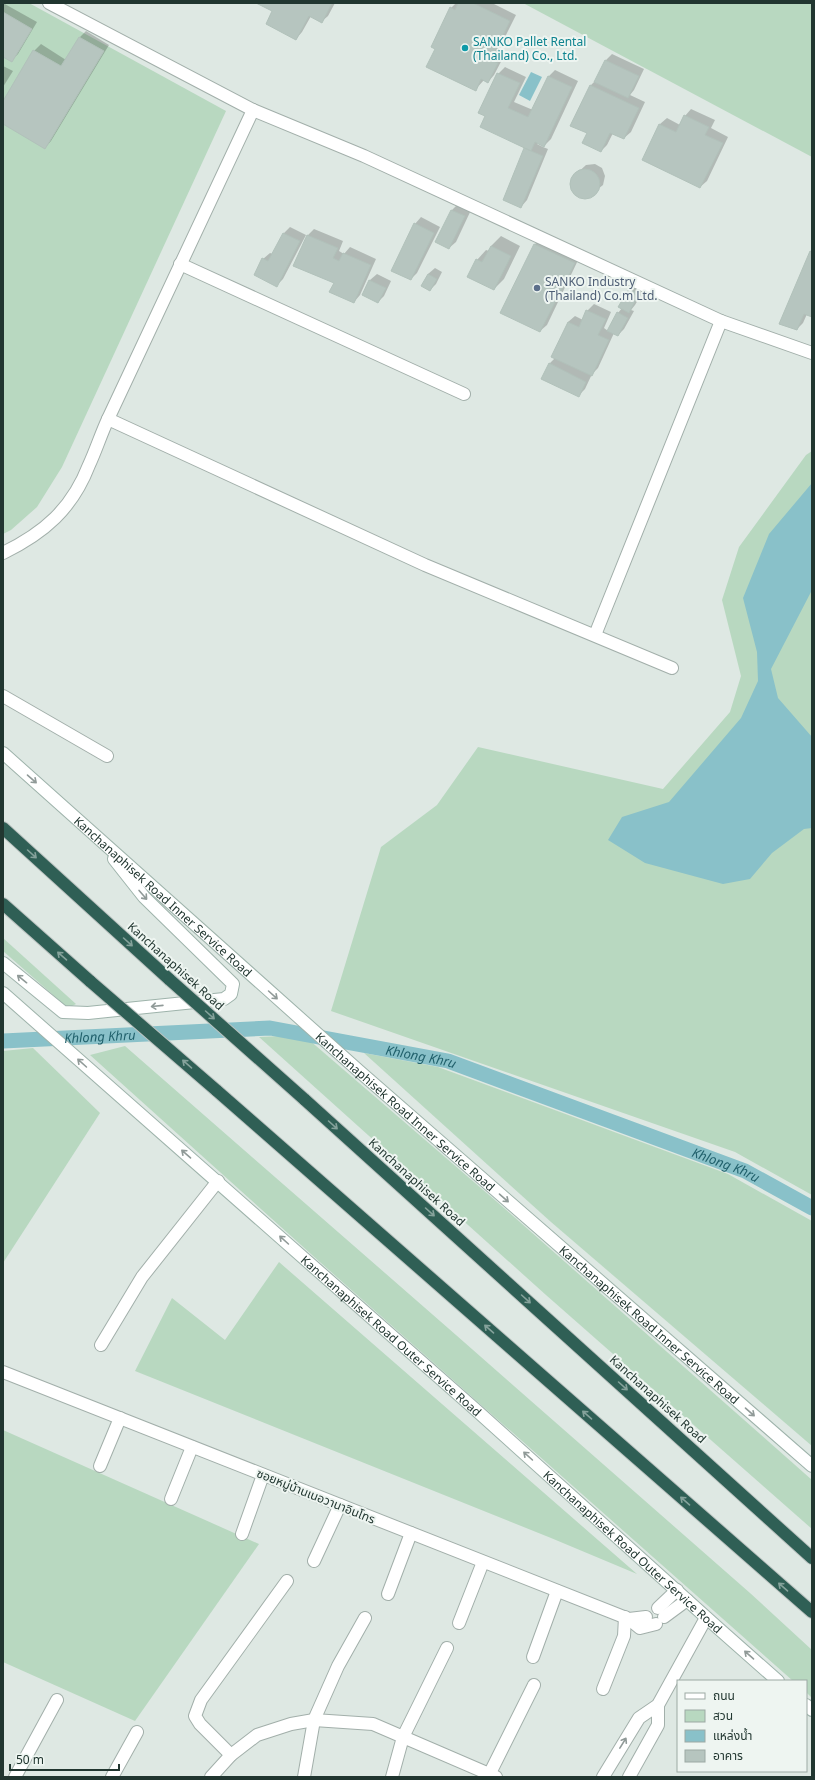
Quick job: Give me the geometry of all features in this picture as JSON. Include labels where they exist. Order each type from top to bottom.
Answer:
[{"type":"highway","name":"Kanchanaphisek Road","points":[[3,828],[812,1558]]},
{"type":"highway","points":[[3,904],[812,1612]]},
{"type":"street","points":[[49,3],[253,110],[364,156],[721,321],[812,353]]},
{"type":"street","points":[[3,553],[43,530],[65,507],[76,492],[89,466],[108,419],[253,110]]},
{"type":"street","points":[[180,264],[464,394]]},
{"type":"street","points":[[595,635],[721,321]]},
{"type":"street","points":[[108,419],[425,565],[672,668]]},
{"type":"street","points":[[3,696],[107,756]]},
{"type":"street","name":"Kanchanaphisek Road Inner Service Road","points":[[3,753],[359,1071],[812,1466]]},
{"type":"street","points":[[3,963],[63,1012],[88,1012],[224,999],[231,994],[233,984],[144,897],[92,831]]},
{"type":"street","name":"Kanchanaphisek Road Outer Service Road","points":[[3,993],[476,1410],[777,1680]]},
{"type":"street","points":[[101,1345],[142,1277],[218,1181]]},
{"type":"street","name":"ซอยหมู่บ้านเนอวานาอินโทร","points":[[3,1372],[627,1618],[656,1617]]},
{"type":"street","points":[[100,1466],[120,1418]]},
{"type":"street","points":[[171,1499],[192,1447]]},
{"type":"street","points":[[242,1534],[263,1475]]},
{"type":"street","points":[[314,1561],[340,1505]]},
{"type":"street","points":[[388,1594],[411,1533]]},
{"type":"street","points":[[459,1623],[483,1562]]},
{"type":"street","points":[[231,1755],[200,1724],[195,1716],[201,1700],[287,1580]]},
{"type":"street","points":[[656,1617],[677,1590]]},
{"type":"street","points":[[533,1657],[557,1591]]},
{"type":"street","points":[[656,1617],[687,1600]]},
{"type":"street","points":[[304,1777],[314,1720],[338,1666],[365,1618]]},
{"type":"street","points":[[603,1689],[624,1636],[627,1618]]},
{"type":"street","points":[[603,1777],[639,1718],[658,1705],[706,1618]]},
{"type":"street","points":[[392,1777],[403,1737],[447,1648]]},
{"type":"street","points":[[211,1777],[231,1755],[257,1736],[292,1724],[314,1720],[373,1724],[491,1776],[534,1685]]},
{"type":"street","points":[[15,1777],[57,1700]]},
{"type":"street","points":[[629,1777],[658,1726],[658,1705]]},
{"type":"street","points":[[112,1777],[136,1732]]},
{"type":"green space","points":[[3,3],[29,3],[226,111],[62,467],[37,507],[11,530],[3,534]]},
{"type":"green space","points":[[523,3],[812,3],[812,157]]},
{"type":"green space","points":[[812,451],[812,1195],[735,1152],[331,1011],[381,847],[437,805],[478,747],[663,789],[730,712],[741,676],[722,600],[739,547],[806,455]]},
{"type":"green space","points":[[3,938],[76,1004],[68,1008],[3,951]]},
{"type":"green space","points":[[281,1036],[308,1039],[496,1201],[812,1480],[812,1529],[546,1295],[259,1037]]},
{"type":"green space","points":[[125,1046],[750,1593],[812,1650],[812,1698],[807,1693],[807,1680],[792,1680],[321,1263],[90,1055]]},
{"type":"green space","points":[[33,1048],[100,1113],[3,1263],[3,1051]]},
{"type":"green space","points":[[364,1053],[438,1067],[728,1174],[812,1221],[812,1446],[551,1222]]},
{"type":"green space","points":[[279,1262],[637,1574],[135,1371],[172,1298],[225,1340]]},
{"type":"green space","points":[[3,1430],[259,1544],[135,1721],[3,1662]]},
{"type":"water","points":[[531,72],[542,77],[530,101],[519,95]]},
{"type":"water","points":[[812,483],[812,590],[771,669],[778,698],[812,737],[812,828],[804,829],[772,853],[750,879],[723,884],[645,863],[608,840],[622,817],[669,802],[741,718],[758,681],[757,652],[743,598],[769,534]]},
{"type":"building","points":[[256,3],[332,3],[322,23],[309,16],[296,40],[266,24],[272,11]]},
{"type":"building","name":"SANKO Pallet Rental (Thailand) Co., Ltd.","points":[[458,3],[473,3],[510,21],[491,60],[498,63],[488,83],[481,79],[476,91],[426,67],[435,49],[431,47],[450,7],[455,10]]},
{"type":"building","points":[[3,12],[32,29],[12,62],[3,57]]},
{"type":"building","points":[[79,37],[104,51],[45,149],[3,124],[3,101],[33,50],[61,66]]},
{"type":"building","points":[[605,60],[639,76],[628,98],[594,82]]},
{"type":"building","points":[[497,73],[520,83],[508,108],[528,117],[548,76],[572,87],[544,147],[535,142],[531,151],[480,127],[485,116],[478,113]]},
{"type":"building","points":[[590,85],[639,108],[624,139],[610,133],[601,152],[582,143],[587,133],[570,126]]},
{"type":"building","points":[[684,115],[709,127],[705,135],[723,143],[700,188],[642,160],[659,124],[676,132]]},
{"type":"building","points":[[524,148],[543,156],[521,208],[503,200]]},
{"type":"building","points":[[585,169],[595,174],[600,184],[595,194],[585,199],[575,194],[570,184],[575,174]]},
{"type":"building","points":[[451,210],[465,216],[449,249],[435,242]]},
{"type":"building","points":[[414,223],[434,233],[411,280],[391,271]]},
{"type":"building","points":[[283,233],[300,241],[277,287],[254,275],[262,258],[268,261]]},
{"type":"building","points":[[307,235],[338,248],[333,258],[339,261],[343,253],[371,265],[354,303],[329,292],[334,283],[293,266]]},
{"type":"building","name":"SANKO Industry (Thailand) Co.m Ltd.","points":[[534,244],[575,263],[540,332],[500,313]]},
{"type":"building","points":[[491,246],[511,256],[494,290],[467,277],[476,259],[482,262]]},
{"type":"building","points":[[810,251],[812,252],[812,317],[804,314],[797,330],[779,324]]},
{"type":"building","points":[[428,274],[437,279],[430,291],[421,286]]},
{"type":"building","points":[[369,280],[386,288],[378,303],[362,295]]},
{"type":"building","points":[[629,289],[639,294],[629,313],[618,307]]},
{"type":"building","points":[[586,310],[606,319],[598,335],[609,340],[592,376],[551,357],[568,322],[579,327]]},
{"type":"building","points":[[617,312],[628,318],[618,336],[607,331]]},
{"type":"building","points":[[549,363],[586,382],[579,397],[541,379]]},
{"type":"waterway","name":"Khlong Khru","points":[[3,1041],[270,1028],[448,1061],[745,1171],[812,1208]]},
{"type":"place","name":"SANKO Pallet Rental (Thailand) Co., Ltd.","points":[[465,48]]},
{"type":"place","name":"SANKO Industry (Thailand) Co.m Ltd.","points":[[537,288]]}]
